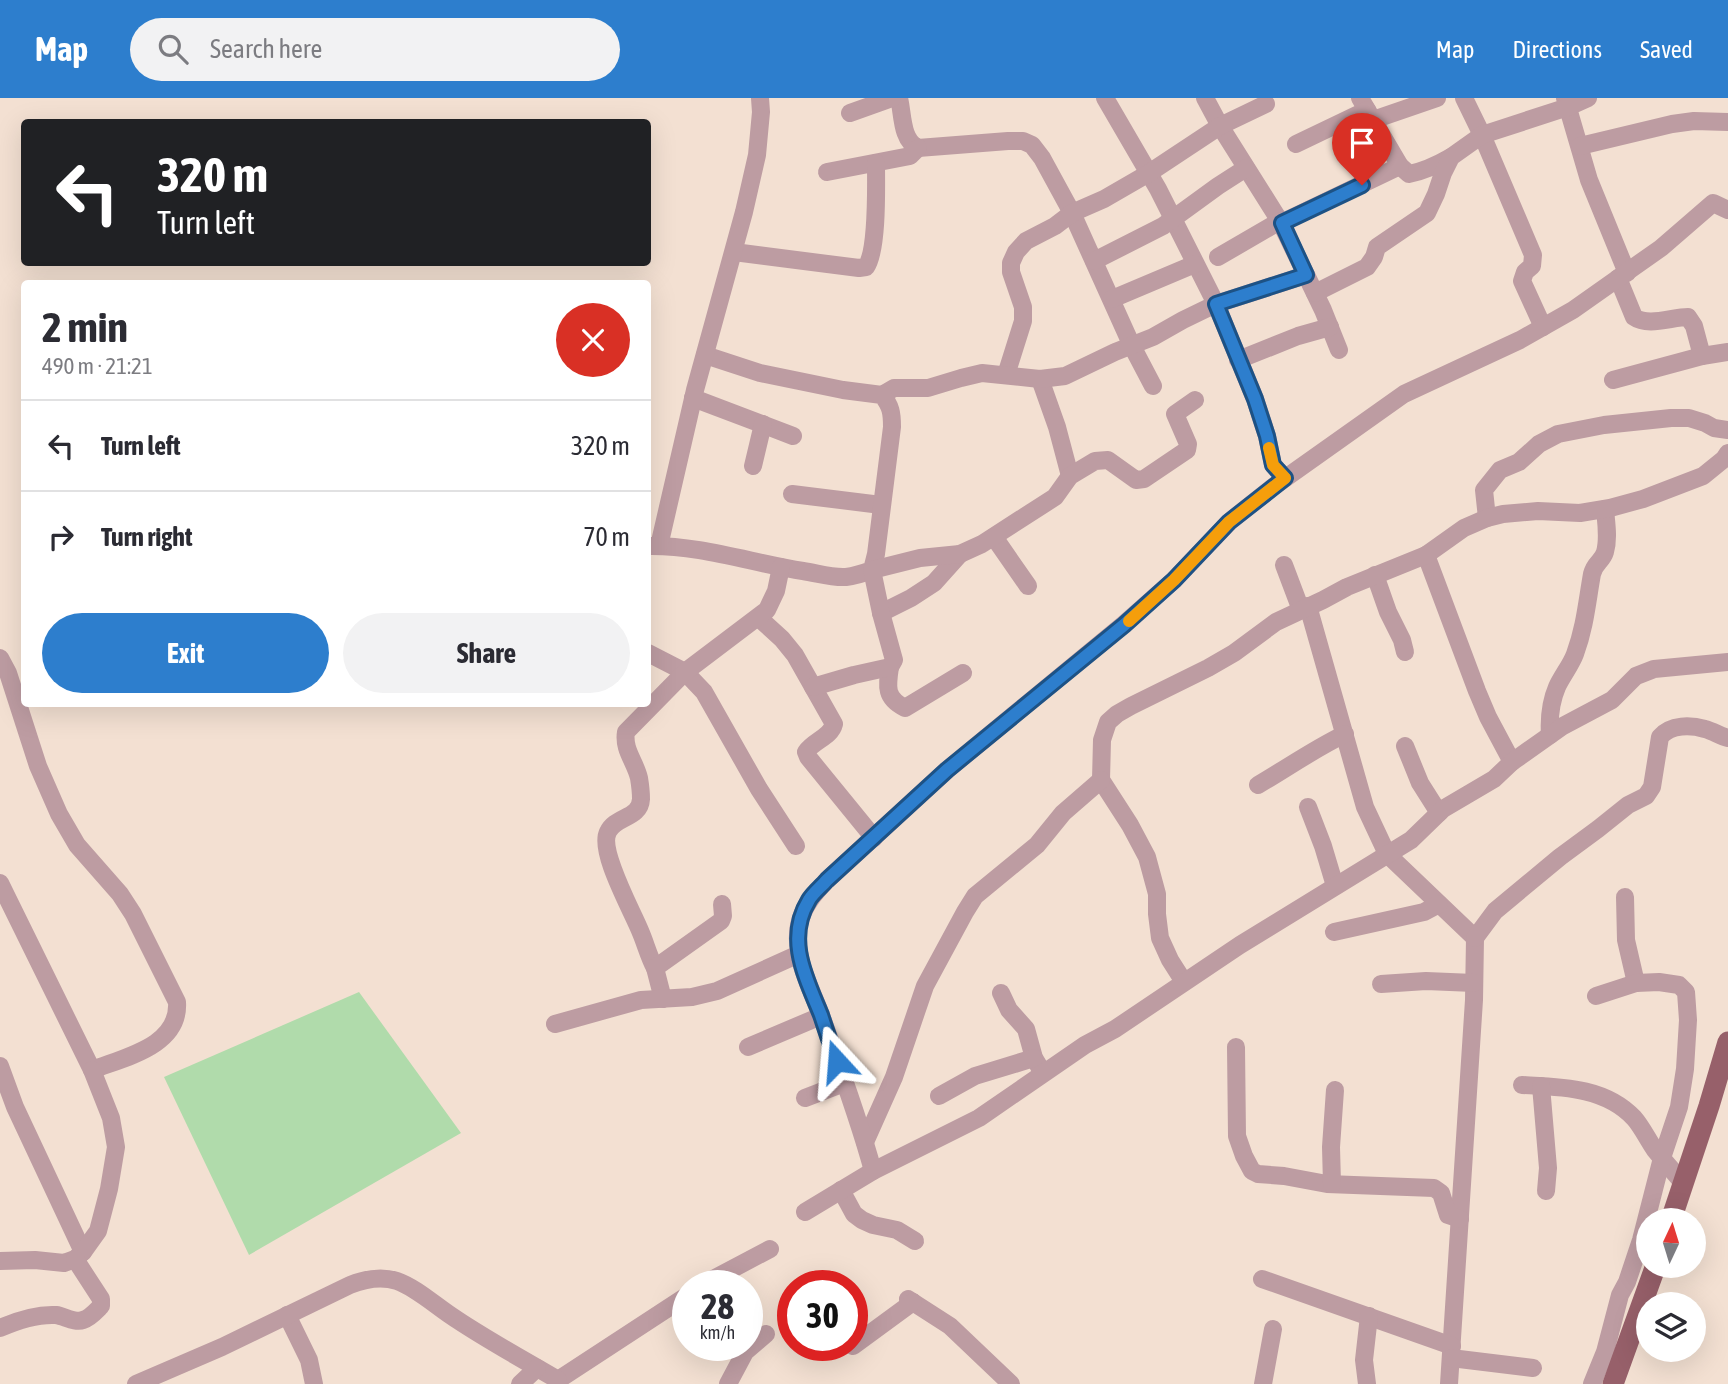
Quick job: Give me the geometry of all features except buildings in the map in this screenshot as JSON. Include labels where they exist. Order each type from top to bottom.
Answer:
[{"type":"main road","points":[[1675,1208],[1728,1042]]},
{"type":"main road","points":[[1613,1384],[1651,1278]]},
{"type":"street","points":[[760,98],[757,155],[734,252],[653,546],[717,553],[844,577],[920,558],[960,554],[994,537],[1055,497],[1070,476],[1095,461],[1113,463],[1136,480],[1144,479],[1187,450],[1188,444],[1175,414],[1195,400]]},
{"type":"street","points":[[850,113],[892,98]]},
{"type":"street","points":[[899,98],[907,136],[912,145],[918,148],[1008,141],[1023,141],[1031,145],[1042,158],[1072,213],[1153,386]]},
{"type":"street","points":[[1105,98],[1149,173],[1216,304],[1255,399],[1273,465],[1285,478]]},
{"type":"street","points":[[1205,98],[1281,222],[1331,327],[1339,350]]},
{"type":"street","points":[[1296,144],[1367,109],[1437,98]]},
{"type":"street","points":[[1464,98],[1533,256],[1532,266],[1525,272],[1522,281],[1543,327]]},
{"type":"street","points":[[1367,109],[1399,166],[1409,174],[1422,172],[1451,157],[1482,135],[1567,103],[1588,98]]},
{"type":"street","points":[[1567,103],[1634,317],[1640,321],[1688,317],[1694,326],[1702,356]]},
{"type":"street","points":[[1006,375],[1023,321],[1023,307],[1011,272],[1011,264],[1016,252],[1026,241],[1055,226],[1072,213],[1104,199],[1149,173],[1220,126],[1266,104]]},
{"type":"street","points":[[1580,146],[1672,124],[1694,121],[1728,122]]},
{"type":"street","points":[[827,172],[910,156],[918,148]]},
{"type":"street","points":[[1315,293],[1367,267],[1377,247],[1427,213],[1451,157]]},
{"type":"street","points":[[734,252],[866,267],[873,248],[877,195],[876,163]]},
{"type":"street","points":[[1218,257],[1281,222],[1399,166]]},
{"type":"street","points":[[1094,261],[1163,226],[1246,168]]},
{"type":"street","points":[[873,1171],[821,1016],[801,967],[800,923],[809,900],[827,880],[947,770],[1124,625],[1174,580],[1229,522],[1285,478],[1404,394],[1520,340],[1573,310],[1720,207],[1728,192]]},
{"type":"street","points":[[1112,299],[1195,264]]},
{"type":"street","points":[[705,355],[760,373],[882,395],[894,388],[928,388],[982,373],[1040,379],[1065,376],[1153,337],[1216,304],[1306,275]]},
{"type":"street","points":[[1238,360],[1298,336],[1331,327]]},
{"type":"street","points":[[1613,380],[1702,356],[1728,352]]},
{"type":"street","points":[[1040,379],[1070,476]]},
{"type":"street","points":[[882,395],[892,411],[892,427],[872,570],[894,660],[890,667],[887,688],[889,695],[905,708],[963,673]]},
{"type":"street","points":[[693,398],[793,436]]},
{"type":"street","points":[[1487,518],[1484,490],[1500,470],[1520,462],[1539,444],[1559,434],[1604,425],[1671,418],[1689,418],[1714,428],[1728,430]]},
{"type":"street","points":[[753,466],[763,424]]},
{"type":"street","points":[[1184,982],[1170,961],[1160,938],[1157,894],[1147,857],[1101,780],[1102,740],[1108,722],[1117,714],[1234,653],[1263,630],[1347,587],[1426,555],[1458,531],[1487,518],[1520,512],[1580,513],[1605,509],[1643,499],[1703,476],[1727,457]]},
{"type":"street","points":[[792,494],[881,505]]},
{"type":"street","points":[[1550,735],[1549,724],[1558,687],[1574,656],[1588,605],[1592,572],[1605,552],[1605,509]]},
{"type":"street","points":[[994,537],[1028,586]]},
{"type":"street","points":[[881,614],[934,583],[960,554]]},
{"type":"street","points":[[1426,555],[1488,718],[1512,762]]},
{"type":"street","points":[[1284,565],[1304,608],[1366,807],[1387,854],[1475,938]]},
{"type":"street","points":[[651,707],[685,672],[767,610],[776,591],[781,567]]},
{"type":"street","points":[[1375,575],[1405,652]]},
{"type":"street","points":[[759,618],[795,655],[834,724],[831,731],[809,748],[806,752],[808,757],[874,838]]},
{"type":"street","points":[[651,655],[685,672],[704,692],[759,789],[796,846]]},
{"type":"street","points":[[0,658],[8,673],[38,766],[59,814],[77,845],[120,894],[177,1002],[178,1012],[174,1023],[164,1037],[151,1046],[92,1070]]},
{"type":"street","points":[[804,1212],[873,1171],[979,1118],[1085,1045],[1115,1029],[1240,945],[1411,840],[1439,813],[1494,779],[1512,762],[1563,726],[1612,700],[1642,672],[1728,662]]},
{"type":"street","points":[[813,687],[890,667]]},
{"type":"street","points":[[651,707],[626,732],[625,741],[639,777],[641,802],[638,811],[610,828],[605,841],[619,884],[643,936],[663,999]]},
{"type":"street","points":[[1449,1384],[1475,938],[1495,911],[1560,856],[1628,805],[1650,792],[1660,737],[1664,732],[1680,727],[1704,729],[1728,738]]},
{"type":"street","points":[[1258,785],[1317,747],[1345,734]]},
{"type":"street","points":[[1405,746],[1420,783],[1439,813]]},
{"type":"street","points":[[865,1142],[894,1077],[925,986],[965,912],[975,897],[1037,845],[1063,813],[1101,780]]},
{"type":"street","points":[[1308,807],[1335,886]]},
{"type":"street","points":[[0,883],[92,1070],[111,1118],[116,1147],[99,1231],[79,1255],[64,1263],[0,1261]]},
{"type":"street","points":[[1625,897],[1626,940],[1636,983]]},
{"type":"street","points":[[654,968],[721,921],[722,904]]},
{"type":"street","points":[[1334,932],[1424,912],[1439,904]]},
{"type":"street","points":[[555,1024],[641,1000],[692,997],[717,991],[799,954]]},
{"type":"street","points":[[1381,984],[1426,981],[1474,983]]},
{"type":"street","points":[[1592,1384],[1605,1352],[1620,1295],[1641,1240],[1662,1158],[1679,1107],[1688,1020],[1686,992],[1679,985],[1636,983],[1596,996]]},
{"type":"street","points":[[1001,993],[1009,1010],[1026,1029],[1034,1058],[1043,1074]]},
{"type":"street","points":[[748,1047],[821,1016]]},
{"type":"street","points":[[1236,1047],[1237,1136],[1252,1171],[1332,1184],[1434,1188],[1441,1193],[1448,1215],[1460,1219]]},
{"type":"street","points":[[939,1096],[975,1076],[1034,1058]]},
{"type":"street","points":[[0,1066],[3,1086],[15,1107],[101,1299],[101,1306],[84,1320],[46,1315],[13,1322],[0,1328]]},
{"type":"street","points":[[805,1098],[844,1083]]},
{"type":"street","points":[[1522,1085],[1590,1092],[1620,1106],[1635,1119],[1683,1184]]},
{"type":"street","points":[[1541,1086],[1548,1168],[1546,1191]]},
{"type":"street","points":[[1332,1184],[1331,1147],[1335,1090]]},
{"type":"street","points":[[841,1190],[854,1214],[862,1220],[897,1230],[915,1241]]},
{"type":"street","points":[[730,1270],[770,1249]]},
{"type":"street","points":[[136,1384],[222,1348],[359,1282],[382,1279],[398,1282],[558,1382],[672,1306]]},
{"type":"street","points":[[1262,1279],[1369,1316],[1451,1352],[1533,1368]]},
{"type":"street","points":[[868,1334],[911,1300],[950,1326],[1000,1380]]},
{"type":"street","points":[[287,1315],[309,1360],[314,1384]]},
{"type":"street","points":[[1367,1384],[1364,1360],[1369,1316]]},
{"type":"street","points":[[1264,1384],[1273,1329]]},
{"type":"street","points":[[729,1384],[745,1352],[766,1334]]},
{"type":"street","points":[[520,1384],[537,1368]]},
{"type":"green space","points":[[359,992],[461,1133],[249,1255],[164,1077]]},
{"type":"slow traffic","points":[[1129,621],[1174,580],[1229,522],[1285,478],[1273,465],[1269,448]]},
{"type":"route","points":[[837,1061],[801,967],[798,940],[800,923],[809,900],[827,880],[947,770],[1093,652],[1174,580],[1229,522],[1285,478],[1273,465],[1255,399],[1216,304],[1306,275],[1282,223],[1362,185]]}]
